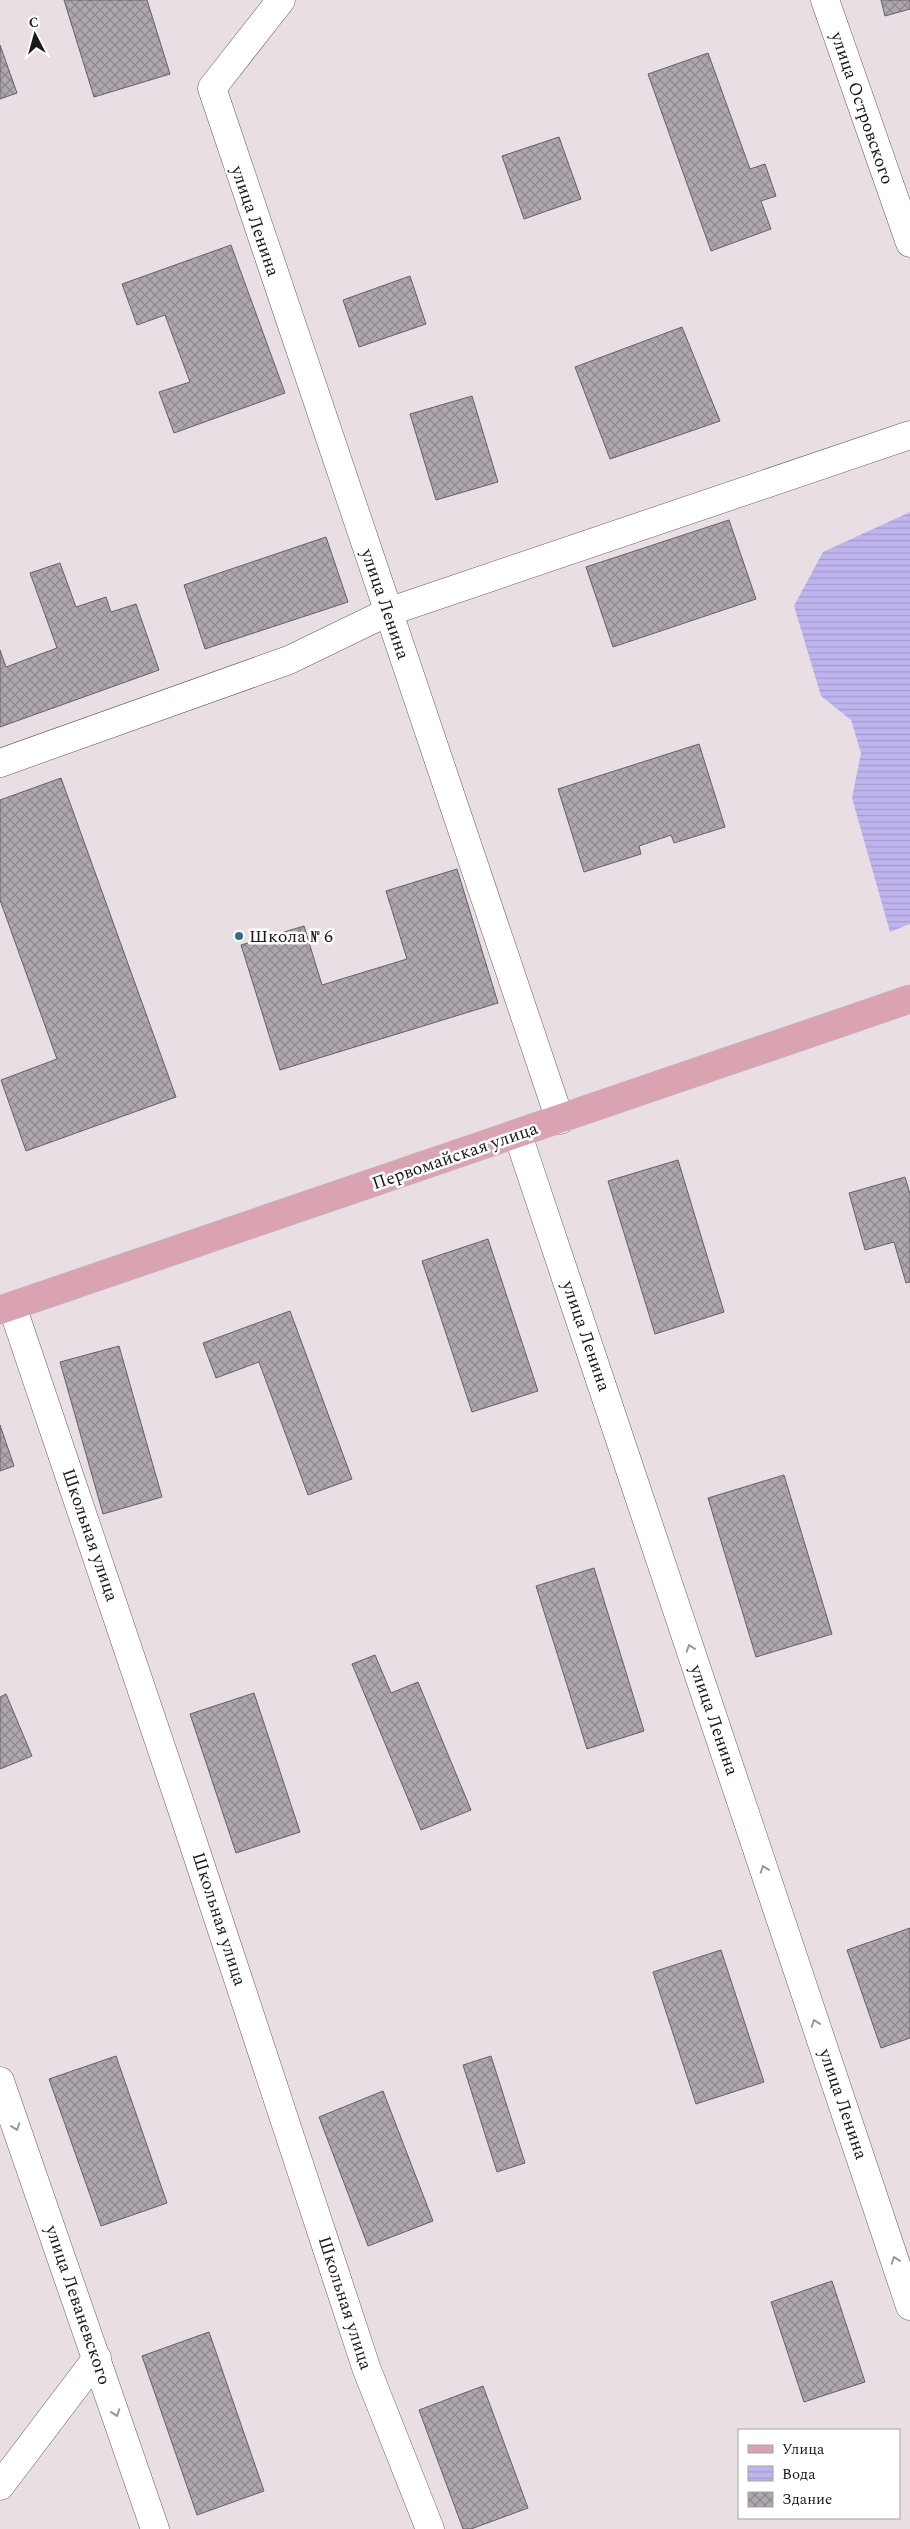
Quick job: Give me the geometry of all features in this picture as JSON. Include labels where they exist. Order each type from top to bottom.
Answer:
[{"type":"main road","name":"Первомайская улица","points":[[6,1308],[518,1135],[910,999]]},
{"type":"street","name":"улица Ленина","points":[[281,0],[212,88],[560,1120]]},
{"type":"street","name":"улица Островского","points":[[825,0],[910,243]]},
{"type":"street","points":[[0,763],[290,660],[388,612],[910,435]]},
{"type":"street","name":"улица Ленина","points":[[518,1135],[910,2306]]},
{"type":"street","name":"Школьная улица","points":[[6,1308],[184,1815],[367,2370],[430,2529]]},
{"type":"street","name":"улица Леваневского","points":[[0,2081],[155,2529]]},
{"type":"street","points":[[0,2486],[97,2358]]},
{"type":"water","points":[[910,512],[910,924],[890,932],[852,798],[861,753],[851,720],[821,696],[794,606],[823,552]]},
{"type":"building","points":[[64,0],[147,0],[170,74],[94,97]]},
{"type":"building","points":[[881,0],[910,0],[910,9],[885,16]]},
{"type":"building","points":[[0,45],[17,93],[0,99]]},
{"type":"building","points":[[708,53],[750,169],[765,164],[776,196],[761,201],[771,229],[711,251],[648,74]]},
{"type":"building","points":[[559,137],[581,199],[524,219],[502,156]]},
{"type":"building","points":[[231,245],[285,393],[174,433],[159,392],[190,382],[165,315],[137,325],[122,284]]},
{"type":"building","points":[[410,276],[426,324],[359,347],[343,300]]},
{"type":"building","points":[[682,327],[720,421],[610,459],[575,367]]},
{"type":"building","points":[[472,396],[498,482],[436,500],[410,414]]},
{"type":"building","points":[[729,520],[756,599],[613,647],[586,567]]},
{"type":"building","points":[[326,537],[348,602],[205,649],[184,585]]},
{"type":"building","points":[[60,563],[76,607],[106,597],[111,612],[136,604],[159,670],[0,727],[0,650],[6,667],[57,648],[30,573]]},
{"type":"building","points":[[699,744],[725,827],[674,843],[671,835],[639,846],[641,854],[584,872],[558,789]]},
{"type":"building","points":[[61,778],[176,1097],[26,1151],[1,1080],[57,1059],[0,900],[0,800]]},
{"type":"building","points":[[457,869],[498,1003],[280,1070],[241,945],[304,926],[322,985],[407,959],[386,891]]},
{"type":"building","points":[[678,1160],[724,1312],[655,1334],[608,1181]]},
{"type":"building","points":[[905,1177],[910,1194],[910,1282],[906,1283],[894,1242],[865,1250],[849,1193]]},
{"type":"building","points":[[488,1239],[538,1391],[472,1412],[422,1261]]},
{"type":"building","points":[[290,1311],[352,1479],[308,1495],[259,1362],[216,1378],[203,1343]]},
{"type":"building","points":[[119,1346],[162,1497],[103,1514],[60,1362]]},
{"type":"building","points":[[0,1425],[14,1466],[0,1471]]},
{"type":"building","points":[[784,1475],[832,1634],[756,1657],[708,1498]]},
{"type":"building","points":[[594,1568],[644,1731],[587,1749],[536,1586]]},
{"type":"building","points":[[375,1655],[391,1693],[418,1682],[471,1810],[421,1830],[352,1664]]},
{"type":"building","points":[[254,1693],[300,1832],[236,1853],[190,1714]]},
{"type":"building","points":[[6,1694],[32,1756],[0,1769],[0,1697]]},
{"type":"building","points":[[910,1928],[910,2038],[881,2048],[847,1950]]},
{"type":"building","points":[[721,1950],[764,2082],[696,2104],[653,1972]]},
{"type":"building","points":[[116,2056],[167,2203],[101,2226],[49,2079]]},
{"type":"building","points":[[491,2056],[525,2163],[497,2172],[463,2065]]},
{"type":"building","points":[[383,2091],[433,2221],[368,2246],[319,2117]]},
{"type":"building","points":[[832,2281],[865,2382],[804,2402],[771,2302]]},
{"type":"building","points":[[209,2332],[264,2491],[197,2515],[142,2356]]},
{"type":"building","points":[[483,2386],[528,2508],[471,2529],[463,2529],[419,2410]]},
{"type":"place","name":"Школа № 6","points":[[239,936]]}]
